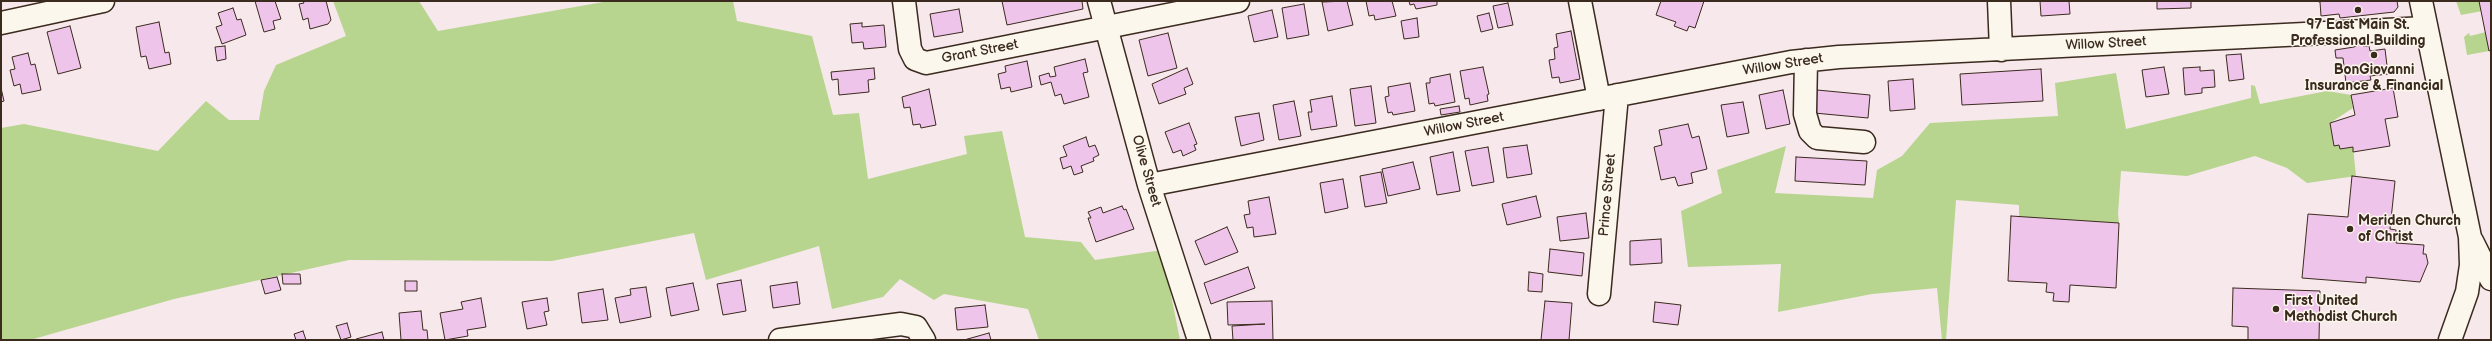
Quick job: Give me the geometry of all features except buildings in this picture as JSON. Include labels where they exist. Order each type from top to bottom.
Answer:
[{"type":"street","points":[[1,23],[103,1]]},
{"type":"street","name":"Grant Street","points":[[904,1],[910,49],[915,59],[926,64],[1238,1]]},
{"type":"street","name":"Olive Street","points":[[1099,1],[1104,27],[1149,185],[1198,340]]},
{"type":"street","name":"Prince Street","points":[[1580,1],[1608,97],[1599,294]]},
{"type":"street","points":[[1999,1],[2001,50]]},
{"type":"street","points":[[2421,1],[2470,237],[2471,265],[2467,292],[2450,340]]},
{"type":"street","name":"Willow Street","points":[[1149,185],[1806,60],[2426,28]]},
{"type":"street","points":[[1806,60],[1805,114],[1810,131],[1817,138],[1864,142]]},
{"type":"street","points":[[2470,237],[2491,279]]},
{"type":"street","points":[[780,340],[901,324],[920,333]]},
{"type":"green space","points":[[333,1],[419,1],[438,31],[609,1],[733,1],[737,21],[812,36],[833,115],[859,113],[868,179],[967,154],[964,136],[1002,131],[1025,237],[1081,242],[1095,260],[1162,250],[1180,340],[1039,340],[1028,309],[944,294],[934,300],[900,279],[883,297],[832,309],[819,246],[706,280],[694,233],[552,261],[349,260],[174,299],[30,340],[1,340],[1,128],[24,124],[158,151],[206,101],[229,120],[259,120],[264,91],[276,65],[346,36]]},
{"type":"green space","points":[[2456,1],[2479,1],[2482,11],[2461,15]]},
{"type":"green space","points":[[2486,32],[2489,51],[2467,55],[2464,37],[2469,33],[2470,36]]},
{"type":"green space","points":[[2116,73],[2126,129],[2251,98],[2251,85],[2255,86],[2260,104],[2327,91],[2351,95],[2353,108],[2330,123],[2334,146],[2339,145],[2340,149],[2353,147],[2356,176],[2307,183],[2287,168],[2255,156],[2187,176],[2121,171],[2118,214],[2119,223],[2019,217],[2019,205],[1956,200],[1946,340],[1942,340],[1937,288],[1872,294],[1778,312],[1781,264],[1688,267],[1681,211],[1722,193],[1717,170],[1786,146],[1775,193],[1873,198],[1877,170],[1902,156],[1930,123],[2058,116],[2055,83]]},
{"type":"place","name":"97 East Main St. Professional Building","points":[[2358,10]]},
{"type":"place","name":"BonGiovanni Insurance & Financial","points":[[2374,55]]},
{"type":"place","name":"Meriden Church of Christ","points":[[2350,229]]},
{"type":"place","name":"First United Methodist Church","points":[[2276,309]]}]
